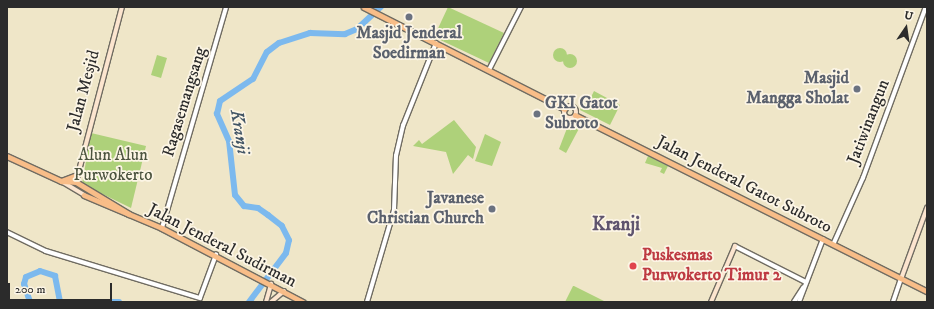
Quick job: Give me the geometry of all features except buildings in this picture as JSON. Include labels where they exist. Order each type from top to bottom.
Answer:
[{"type":"main road","name":"Jalan Mesjid","points":[[76,182],[75,176],[122,7]]},
{"type":"main road","points":[[366,8],[565,109],[573,107],[575,115],[566,117],[565,109]]},
{"type":"main road","name":"Jalan Jenderal Gatot Subroto","points":[[575,115],[927,291]]},
{"type":"main road","name":"Jalan Jenderal Sudirman","points":[[7,156],[62,181],[76,182],[129,214]]},
{"type":"main road","points":[[62,181],[75,176]]},
{"type":"main road","points":[[62,181],[84,195]]},
{"type":"main road","name":"Jalan Jenderal Sudirman","points":[[84,195],[162,228],[259,277],[303,302]]},
{"type":"main road","points":[[901,279],[927,208]]},
{"type":"main road","points":[[712,302],[735,246]]},
{"type":"main road","points":[[266,302],[270,283]]},
{"type":"main road","points":[[271,302],[284,291]]},
{"type":"street","name":"Ragasemangsang","points":[[162,228],[196,115],[226,7]]},
{"type":"street","points":[[489,70],[520,7]]},
{"type":"street","name":"Jatiwinangun","points":[[833,245],[862,178],[926,7]]},
{"type":"street","points":[[367,302],[394,210],[396,156],[403,126],[436,43]]},
{"type":"street","points":[[7,232],[46,251],[200,298],[216,255]]},
{"type":"street","points":[[794,302],[806,282],[823,239]]},
{"type":"street","points":[[735,246],[806,282]]},
{"type":"street","points":[[893,302],[901,279]]},
{"type":"street","points":[[799,302],[803,288]]},
{"type":"green space","points":[[448,7],[504,33],[489,63],[434,37]]},
{"type":"green space","points":[[560,48],[565,50],[567,55],[565,60],[560,62],[555,60],[553,55],[555,50]]},
{"type":"green space","points":[[570,54],[575,56],[577,61],[575,66],[570,68],[565,66],[563,61],[565,56]]},
{"type":"green space","points":[[157,55],[167,58],[161,78],[151,75]]},
{"type":"green space","points":[[594,91],[620,105],[610,125],[580,110],[584,99],[589,101]]},
{"type":"green space","points":[[574,118],[583,121],[566,153],[559,149],[569,123]]},
{"type":"green space","points":[[454,120],[476,147],[473,159],[468,155],[453,174],[446,152],[413,146],[419,140],[422,144]]},
{"type":"green space","name":"Alun Alun Purwokerto","points":[[91,133],[146,146],[131,208],[82,184]]},
{"type":"green space","points":[[485,134],[501,142],[492,166],[475,161]]},
{"type":"green space","points":[[648,156],[668,166],[664,174],[660,172],[662,168],[645,163]]},
{"type":"green space","points":[[574,286],[606,302],[565,302]]},
{"type":"waterway","name":"Kranji","points":[[249,302],[286,253],[289,240],[282,226],[258,208],[244,206],[235,195],[229,141],[217,114],[220,101],[253,79],[267,52],[279,43],[310,33],[345,34],[357,29],[381,7]]},
{"type":"waterway","name":"Kranji","points":[[30,302],[24,284],[26,277],[40,271],[55,276],[60,302]]},
{"type":"waterway","name":"Kranji","points":[[251,299],[255,302]]},
{"type":"waterway","name":"Kranji","points":[[99,302],[119,302]]},
{"type":"place","name":"Masjid Jenderal Soedirman","points":[[409,17]]},
{"type":"place","name":"Masjid Mangga Sholat","points":[[857,89]]},
{"type":"place","name":"GKI Gatot Subroto","points":[[537,114]]},
{"type":"place","name":"Javanese Christian Church","points":[[492,209]]},
{"type":"place","name":"Puskesmas Purwokerto Timur 2","points":[[633,266]]},
{"type":"district","name":"Kranji","points":[[616,225]]}]
